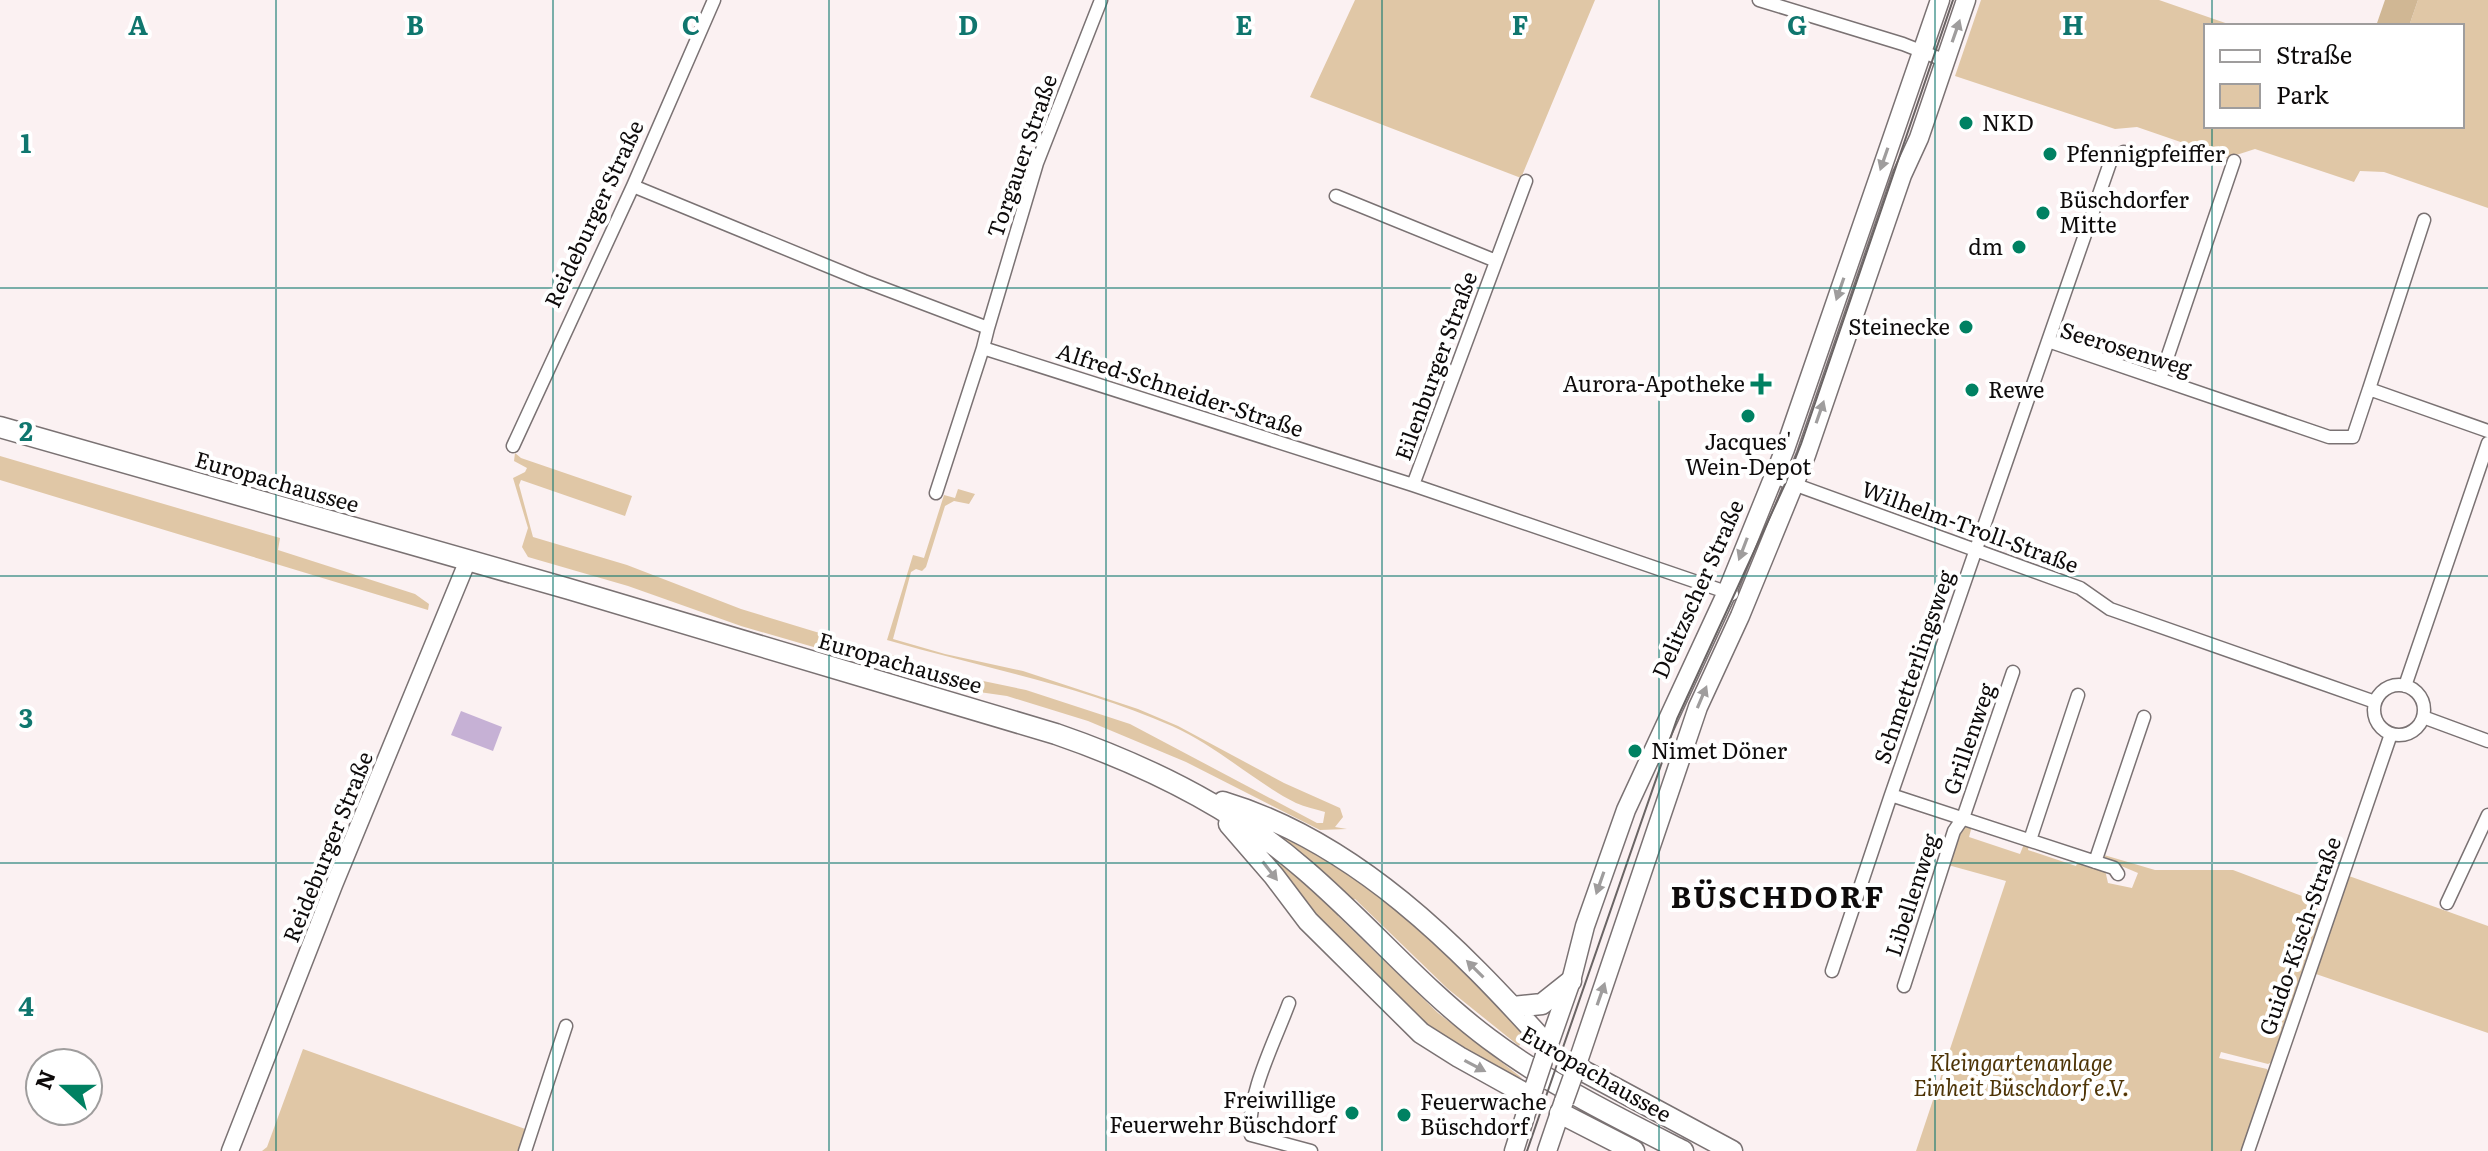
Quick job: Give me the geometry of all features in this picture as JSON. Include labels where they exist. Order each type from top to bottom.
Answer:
[{"type":"main road","name":"Delitzscher Straße","points":[[1514,1151],[1571,981],[1585,926],[1626,810],[1727,592],[1774,477],[1940,0]]},
{"type":"main road","name":"Delitzscher Straße","points":[[1547,1151],[1698,707],[1806,455],[1966,0]]},
{"type":"main road","name":"Europachaussee","points":[[0,427],[468,560],[1056,734],[1135,764],[1196,794],[1245,824],[1305,870],[1452,1009],[1489,1039],[1583,1100],[1683,1151]]},
{"type":"main road","points":[[1196,794],[1284,825],[1347,862],[1420,916],[1513,1007],[1546,1053],[1574,1072],[1732,1151]]},
{"type":"main road","points":[[1196,794],[1242,838],[1308,921],[1421,1033],[1459,1057],[1562,1107],[1634,1151]]},
{"type":"main road","points":[[1513,1007],[1542,1004],[1571,981]]},
{"type":"street","name":"Reideburger Straße","points":[[513,446],[633,186],[714,0]]},
{"type":"street","name":"Torgauer Straße","points":[[988,328],[1037,163],[1101,0]]},
{"type":"street","points":[[1759,0],[1946,61]]},
{"type":"street","points":[[2048,341],[2111,160],[2124,152]]},
{"type":"street","points":[[2160,379],[2234,161]]},
{"type":"street","name":"Eilenburger Straße","points":[[1413,485],[1526,181]]},
{"type":"street","points":[[633,186],[864,281],[988,328],[936,493]]},
{"type":"street","name":"Eilenburger Straße","points":[[1336,196],[1496,261]]},
{"type":"street","points":[[2424,220],[2369,389],[2488,431]]},
{"type":"street","name":"Seerosenweg","points":[[1975,551],[2048,341],[2329,437],[2353,437],[2369,389]]},
{"type":"street","name":"Alfred-Schneider-Straße","points":[[983,348],[1413,485],[1746,599]]},
{"type":"street","points":[[2405,686],[2488,443]]},
{"type":"street","name":"Wilhelm-Troll-Straße","points":[[1774,477],[2080,588],[2110,609],[2150,624],[2375,702]]},
{"type":"street","name":"Schmetterlingsweg","points":[[1975,551],[1891,795],[2114,868],[2118,874]]},
{"type":"street","name":"Reideburger Straße","points":[[230,1151],[334,885],[468,560]]},
{"type":"street","name":"Grillenweg","points":[[1963,818],[2013,672]]},
{"type":"street","points":[[2405,686],[2418,694],[2424,709],[2423,717],[2407,734],[2391,734],[2375,717],[2375,702],[2384,690],[2405,686]]},
{"type":"street","points":[[2030,840],[2078,695]]},
{"type":"street","points":[[2095,862],[2144,717]]},
{"type":"street","points":[[2423,717],[2488,741]]},
{"type":"street","name":"Guido-Kisch-Straße","points":[[2248,1151],[2391,734]]},
{"type":"street","points":[[1832,971],[1891,795]]},
{"type":"street","points":[[2447,903],[2488,815]]},
{"type":"street","name":"Libellenweg","points":[[1904,986],[1954,831],[1963,818]]},
{"type":"street","points":[[1289,1003],[1256,1092],[1249,1119],[1251,1135],[1311,1151]]},
{"type":"street","points":[[525,1151],[566,1026]]},
{"type":"green space","points":[[1355,0],[1595,0],[1521,178],[1310,97]]},
{"type":"green space","points":[[1981,0],[2159,0],[2228,24],[2204,24],[2204,128],[2464,128],[2464,24],[2410,24],[2418,0],[2488,0],[2488,208],[2384,172],[2360,171],[2354,182],[2255,149],[2227,158],[2137,127],[2115,129],[1955,76]]},
{"type":"green space","points":[[515,453],[521,458],[632,496],[625,516],[521,480],[519,485],[533,537],[627,565],[741,609],[964,677],[1026,690],[1130,724],[1317,823],[1323,823],[1325,812],[1280,794],[1204,743],[1172,726],[1067,688],[887,640],[913,555],[924,558],[944,495],[955,498],[958,489],[975,494],[969,504],[954,501],[945,506],[926,567],[922,571],[916,569],[911,572],[893,639],[1023,671],[1138,709],[1340,808],[1343,817],[1335,827],[1347,829],[1320,830],[1186,762],[1088,721],[1007,696],[958,689],[741,626],[628,586],[528,557],[522,547],[528,528],[513,478],[527,468],[514,461]]},
{"type":"green space","points":[[0,456],[280,538],[278,550],[415,594],[429,604],[428,610],[0,480]]},
{"type":"green space","points":[[1250,815],[1283,831],[1384,895],[1528,1032],[1519,1046],[1448,989],[1355,899],[1352,901]]},
{"type":"green space","name":"Kleingartenanlage Einheit Büschdorf e.V.","points":[[1965,824],[1972,826],[1969,837],[2020,854],[2024,844],[2029,846],[2028,850],[2076,866],[2078,861],[2105,870],[2108,883],[2132,888],[2138,873],[2107,860],[2104,855],[2155,870],[2233,870],[2318,902],[2316,917],[2321,919],[2272,1062],[2268,1064],[2221,1052],[2219,1058],[2267,1069],[2269,1073],[2243,1151],[1916,1151],[2006,881],[1948,865],[1960,827]]},
{"type":"green space","points":[[1249,837],[1278,857],[1341,913],[1338,916],[1438,1013],[1522,1078],[1511,1076],[1426,1028],[1326,932]]},
{"type":"green space","points":[[2349,876],[2488,926],[2488,1033],[2313,973]]},
{"type":"green space","points":[[303,1049],[528,1130],[521,1151],[262,1151],[267,1147]]},
{"type":"shaded area","points":[[2385,0],[2418,0],[2410,24],[2377,24]]},
{"type":"shaded area","points":[[461,711],[502,727],[493,751],[451,735]]},
{"type":"tram line","points":[[1527,1151],[1677,719],[1801,444],[1953,0]]},
{"type":"place","name":"NKD","points":[[1966,123]]},
{"type":"place","name":"Pfennigpfeiffer","points":[[2050,154]]},
{"type":"place","name":"Büschdorfer Mitte","points":[[2043,213]]},
{"type":"place","name":"dm","points":[[2019,247]]},
{"type":"place","name":"Steinecke","points":[[1966,327]]},
{"type":"place","name":"Aurora-Apotheke","points":[[1761,384]]},
{"type":"place","name":"Rewe","points":[[1972,390]]},
{"type":"place","name":"Jacques' Wein-Depot","points":[[1748,416]]},
{"type":"place","name":"Nimet Döner","points":[[1635,751]]},
{"type":"place","name":"Freiwillige Feuerwehr Büschdorf","points":[[1352,1113]]},
{"type":"place","name":"Feuerwache Büschdorf","points":[[1404,1115]]},
{"type":"district","name":"BÜSCHDORF","points":[[1778,898]]}]
